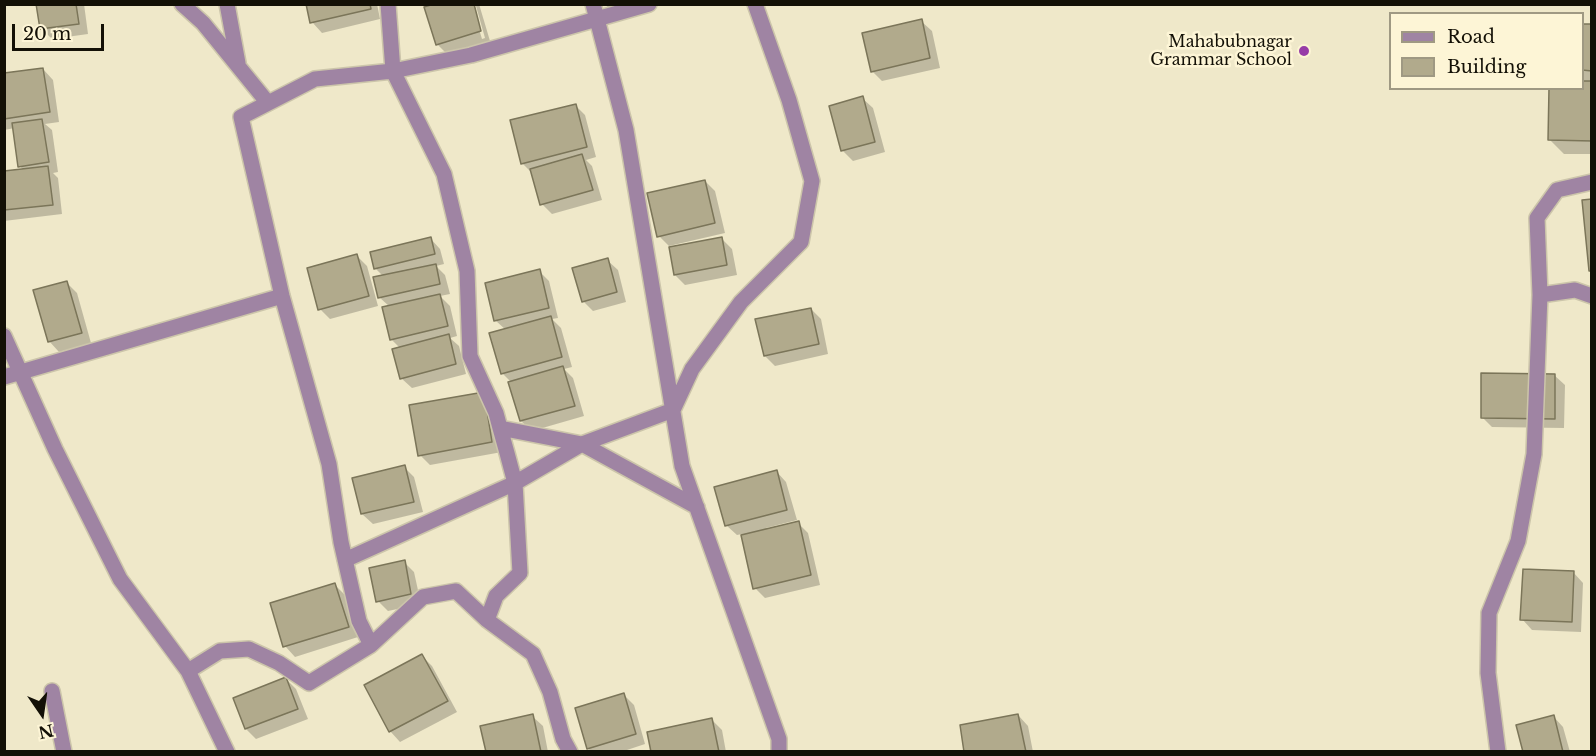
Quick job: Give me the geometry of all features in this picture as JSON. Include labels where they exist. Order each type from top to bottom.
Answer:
[{"type":"street","points":[[182,4],[203,23],[268,103]]},
{"type":"street","points":[[227,4],[239,67]]},
{"type":"street","points":[[388,4],[393,71],[444,174],[467,271],[470,356],[496,412],[515,483],[520,573],[496,596],[487,620]]},
{"type":"street","points":[[371,645],[359,621],[345,560],[329,464],[282,296],[241,117],[315,79],[393,71],[471,55],[595,12],[649,4]]},
{"type":"street","points":[[345,560],[515,483],[582,444],[673,410],[692,369],[741,302],[801,242],[812,181],[789,100],[755,4]]},
{"type":"street","points":[[595,12],[626,130],[682,466],[779,739],[779,752]]},
{"type":"street","points":[[1498,752],[1488,673],[1489,613],[1518,542],[1534,454],[1540,296],[1537,218],[1557,190],[1592,182]]},
{"type":"street","points":[[1540,296],[1575,290],[1592,296]]},
{"type":"street","points":[[4,378],[20,371],[282,296]]},
{"type":"street","points":[[4,336],[55,449],[120,579],[188,671],[227,752]]},
{"type":"street","points":[[500,428],[582,444],[697,507]]},
{"type":"street","points":[[188,671],[220,651],[249,649],[279,663],[309,683],[371,645],[423,597],[456,591],[487,620],[533,654],[550,692],[563,739],[570,752]]},
{"type":"street","points":[[52,691],[64,752]]},
{"type":"building","points":[[36,4],[76,4],[79,24],[40,29]]},
{"type":"building","points":[[306,4],[370,4],[371,9],[310,23]]},
{"type":"building","points":[[434,4],[474,4],[481,31],[436,45],[424,7]]},
{"type":"building","points":[[922,19],[930,58],[871,72],[862,33]]},
{"type":"building","points":[[1584,24],[1592,24],[1592,71],[1584,70]]},
{"type":"building","points":[[43,68],[50,112],[4,119],[4,73]]},
{"type":"building","points":[[1584,81],[1592,81],[1592,141],[1548,140],[1549,90],[1584,90]]},
{"type":"building","points":[[863,96],[875,142],[841,151],[829,106]]},
{"type":"building","points":[[576,104],[587,147],[521,164],[510,120]]},
{"type":"building","points":[[42,119],[49,162],[18,167],[12,123]]},
{"type":"building","points":[[582,154],[593,190],[540,205],[530,169]]},
{"type":"building","points":[[48,166],[53,205],[4,210],[4,171]]},
{"type":"building","points":[[705,180],[715,223],[657,237],[647,193]]},
{"type":"building","points":[[1592,199],[1592,271],[1589,271],[1582,200]]},
{"type":"building","points":[[431,237],[435,254],[374,269],[370,252]]},
{"type":"building","points":[[722,237],[727,265],[674,275],[669,247]]},
{"type":"building","points":[[357,254],[369,296],[318,310],[307,268]]},
{"type":"building","points":[[608,258],[617,292],[582,302],[572,268]]},
{"type":"building","points":[[436,264],[440,284],[378,298],[373,277]]},
{"type":"building","points":[[540,269],[549,308],[494,321],[485,283]]},
{"type":"building","points":[[67,281],[82,333],[48,342],[33,290]]},
{"type":"building","points":[[440,294],[448,326],[390,340],[382,307]]},
{"type":"building","points":[[811,308],[819,344],[764,356],[755,319]]},
{"type":"building","points":[[551,316],[562,357],[501,374],[489,333]]},
{"type":"building","points":[[449,334],[456,364],[400,379],[392,349]]},
{"type":"building","points":[[563,366],[575,406],[520,421],[508,382]]},
{"type":"building","points":[[1481,373],[1555,374],[1555,419],[1481,418]]},
{"type":"building","points":[[484,392],[492,442],[418,456],[409,405]]},
{"type":"building","points":[[405,465],[414,502],[361,514],[352,478]]},
{"type":"building","points":[[777,470],[787,510],[725,526],[714,487]]},
{"type":"building","points":[[799,521],[811,575],[753,589],[741,535]]},
{"type":"building","points":[[405,560],[411,594],[376,602],[369,568]]},
{"type":"building","points":[[1523,569],[1574,571],[1572,622],[1520,620]]},
{"type":"building","points":[[335,583],[349,627],[283,647],[270,603]]},
{"type":"building","points":[[422,654],[448,701],[389,732],[364,685]]},
{"type":"building","points":[[286,677],[298,709],[245,729],[233,698]]},
{"type":"building","points":[[624,693],[636,734],[587,749],[575,708]]},
{"type":"building","points":[[533,714],[541,752],[486,752],[480,726]]},
{"type":"building","points":[[1018,714],[1026,752],[964,752],[960,725]]},
{"type":"building","points":[[1554,715],[1563,752],[1523,752],[1516,725]]},
{"type":"building","points":[[712,718],[719,752],[651,752],[647,732]]},
{"type":"place","name":"Mahabubnagar Grammar School","points":[[1304,51]]}]
